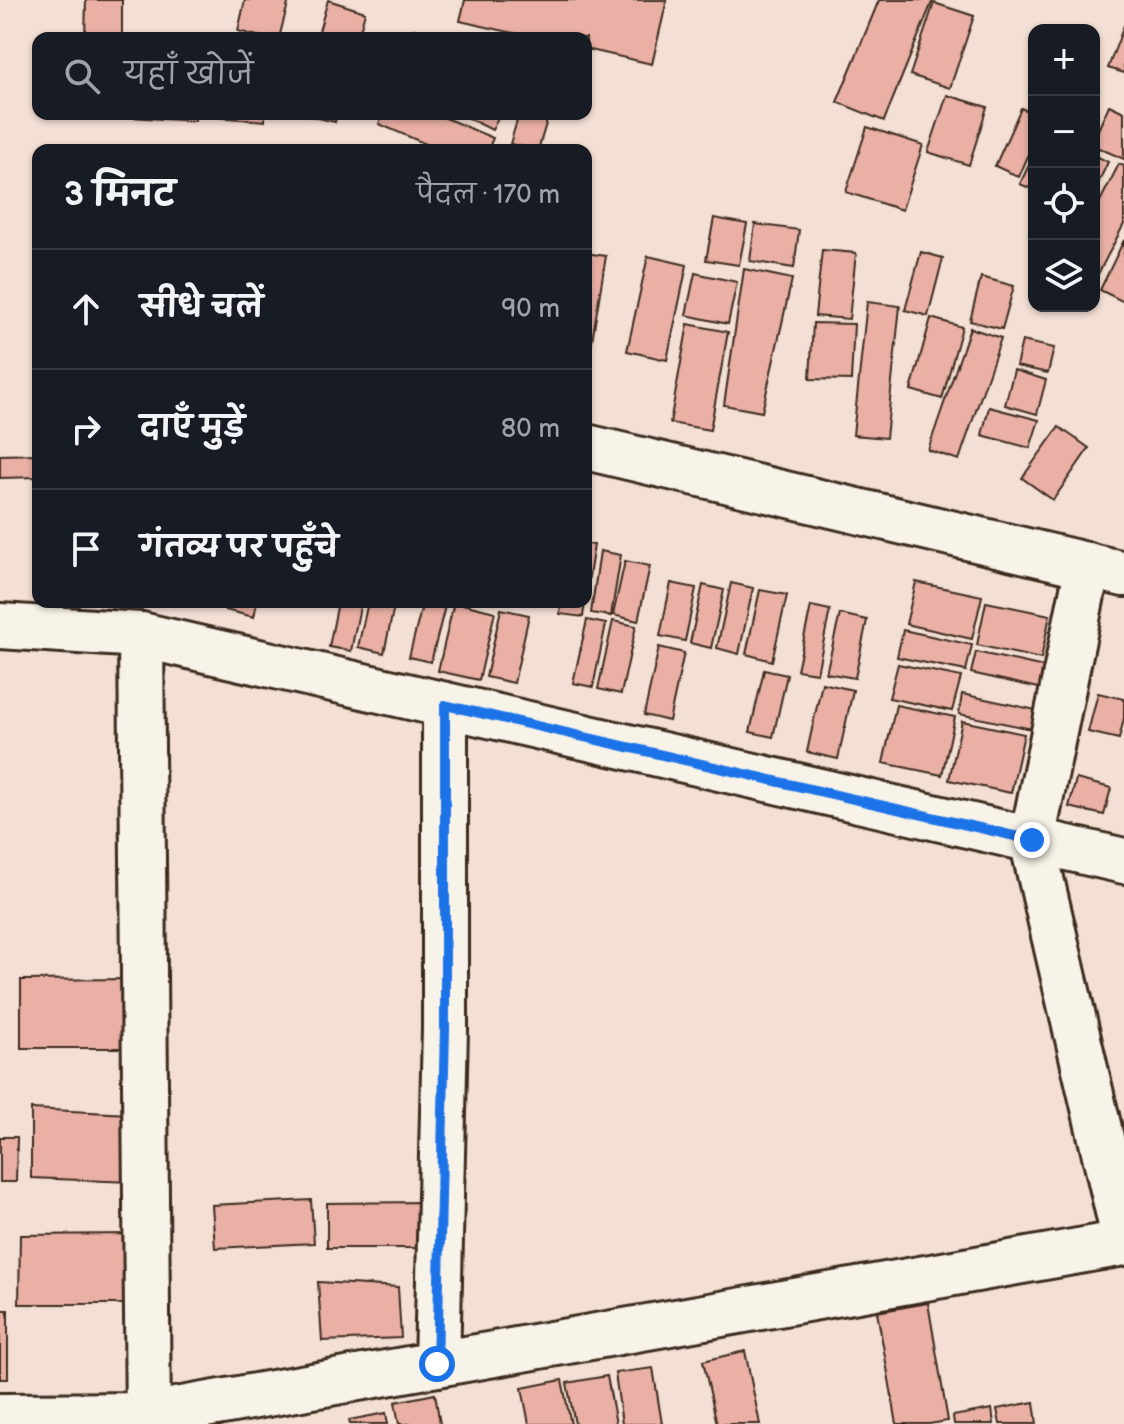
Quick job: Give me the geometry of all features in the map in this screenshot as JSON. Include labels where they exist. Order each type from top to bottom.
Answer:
[{"type":"street","points":[[0,1416],[148,1419],[1124,1240],[1032,840],[1106,569],[592,448]]},
{"type":"street","points":[[0,626],[141,635],[1124,861]]},
{"type":"street","points":[[141,635],[148,1419]]},
{"type":"street","points":[[437,1364],[445,1029],[445,705]]},
{"type":"building","points":[[86,0],[122,0],[122,32],[85,32]]},
{"type":"building","points":[[245,0],[289,0],[281,32],[238,31]]},
{"type":"building","points":[[328,0],[365,12],[360,32],[319,32]]},
{"type":"building","points":[[465,0],[667,0],[652,64],[592,50],[592,32],[509,32],[460,21]]},
{"type":"building","points":[[879,0],[933,0],[884,121],[837,102]]},
{"type":"building","points":[[934,3],[974,16],[950,88],[910,75]]},
{"type":"building","points":[[1124,25],[1124,73],[1108,68]]},
{"type":"building","points":[[947,95],[987,107],[969,165],[928,152]]},
{"type":"building","points":[[1109,105],[1124,112],[1124,159],[1100,149],[1100,125]]},
{"type":"building","points":[[1021,108],[1028,111],[1028,156],[1019,177],[995,166]]},
{"type":"building","points":[[381,120],[450,120],[493,138],[490,144],[426,144],[379,124]]},
{"type":"building","points":[[472,120],[497,120],[492,130]]},
{"type":"building","points":[[517,120],[547,120],[540,144],[510,144]]},
{"type":"building","points":[[867,127],[923,145],[902,210],[846,192]]},
{"type":"building","points":[[1100,158],[1108,162],[1100,179]]},
{"type":"building","points":[[1119,164],[1124,166],[1124,224],[1100,270],[1100,240],[1100,201]]},
{"type":"building","points":[[1028,167],[1028,187],[1020,184]]},
{"type":"building","points":[[714,218],[747,224],[739,265],[706,260]]},
{"type":"building","points":[[755,224],[799,230],[794,268],[750,261]]},
{"type":"building","points":[[1124,240],[1124,302],[1100,290]]},
{"type":"building","points":[[822,250],[856,253],[849,319],[815,316]]},
{"type":"building","points":[[921,252],[943,258],[928,316],[905,310]]},
{"type":"building","points":[[592,254],[606,256],[592,341]]},
{"type":"building","points":[[648,256],[687,265],[667,360],[627,351]]},
{"type":"building","points":[[744,269],[792,279],[762,412],[724,405]]},
{"type":"building","points":[[695,273],[737,282],[728,324],[686,315]]},
{"type":"building","points":[[981,277],[1014,286],[1002,329],[970,321]]},
{"type":"building","points":[[867,302],[900,306],[886,438],[853,435]]},
{"type":"building","points":[[931,318],[962,327],[942,399],[911,390]]},
{"type":"building","points":[[813,323],[854,324],[851,380],[810,379]]},
{"type":"building","points":[[688,324],[728,332],[710,430],[670,423]]},
{"type":"building","points":[[970,328],[1001,338],[959,460],[928,450]]},
{"type":"building","points":[[1022,341],[1054,348],[1048,373],[1016,366]]},
{"type":"building","points":[[1014,370],[1046,380],[1037,414],[1005,405]]},
{"type":"building","points":[[989,407],[1039,420],[1030,448],[982,435]]},
{"type":"building","points":[[1059,427],[1089,448],[1053,500],[1022,478]]},
{"type":"building","points":[[32,454],[32,477],[0,478],[0,455]]},
{"type":"building","points":[[600,551],[621,555],[611,616],[591,613]]},
{"type":"building","points":[[625,561],[650,566],[638,621],[613,615]]},
{"type":"building","points":[[916,582],[982,596],[972,639],[906,624]]},
{"type":"building","points":[[671,583],[696,588],[685,641],[660,636]]},
{"type":"building","points":[[731,583],[753,588],[739,654],[717,648]]},
{"type":"building","points":[[703,585],[724,590],[711,648],[690,643]]},
{"type":"building","points":[[760,590],[787,595],[772,661],[746,654]]},
{"type":"building","points":[[986,602],[1050,615],[1041,659],[977,645]]},
{"type":"building","points":[[811,606],[830,610],[817,673],[797,670]]},
{"type":"building","points":[[226,608],[256,608],[254,617]]},
{"type":"building","points":[[337,608],[360,608],[351,651],[329,647]]},
{"type":"building","points":[[367,608],[394,608],[384,653],[358,647]]},
{"type":"building","points":[[421,608],[444,608],[431,662],[409,657]]},
{"type":"building","points":[[453,608],[479,608],[495,612],[479,680],[438,671]]},
{"type":"building","points":[[560,608],[584,608],[583,617],[560,614]]},
{"type":"building","points":[[501,609],[529,615],[514,683],[486,677]]},
{"type":"building","points":[[840,614],[867,620],[855,678],[826,673]]},
{"type":"building","points":[[587,620],[606,624],[593,687],[573,683]]},
{"type":"building","points":[[613,621],[636,626],[621,694],[598,689]]},
{"type":"building","points":[[903,630],[972,645],[966,671],[897,657]]},
{"type":"building","points":[[659,647],[684,653],[669,721],[644,715]]},
{"type":"building","points":[[976,652],[1044,667],[1039,688],[971,673]]},
{"type":"building","points":[[898,664],[961,677],[952,711],[889,698]]},
{"type":"building","points":[[764,670],[787,675],[773,737],[750,732]]},
{"type":"building","points":[[822,683],[853,690],[838,759],[807,752]]},
{"type":"building","points":[[1098,693],[1124,699],[1119,739],[1088,732]]},
{"type":"building","points":[[962,694],[1036,710],[1032,729],[959,714]]},
{"type":"building","points":[[896,705],[955,717],[942,775],[883,763]]},
{"type":"building","points":[[962,721],[1024,734],[1011,793],[949,780]]},
{"type":"building","points":[[1076,779],[1111,788],[1104,815],[1069,807]]},
{"type":"building","points":[[132,979],[132,1048],[21,1048],[21,980]]},
{"type":"building","points":[[31,1109],[129,1114],[131,1182],[31,1178]]},
{"type":"building","points":[[0,1137],[17,1137],[16,1182],[0,1182]]},
{"type":"building","points":[[311,1200],[314,1243],[215,1248],[212,1205]]},
{"type":"building","points":[[424,1202],[424,1248],[327,1248],[327,1203]]},
{"type":"building","points":[[131,1234],[131,1304],[19,1304],[20,1235]]},
{"type":"building","points":[[318,1282],[398,1287],[401,1338],[322,1341]]},
{"type":"building","points":[[928,1303],[948,1421],[897,1424],[877,1312]]},
{"type":"building","points":[[0,1310],[8,1310],[8,1379],[0,1379]]},
{"type":"building","points":[[745,1351],[760,1424],[717,1424],[703,1361]]},
{"type":"building","points":[[653,1368],[662,1424],[622,1424],[615,1373]]},
{"type":"building","points":[[607,1376],[616,1424],[575,1424],[567,1383]]},
{"type":"building","points":[[562,1380],[571,1424],[529,1424],[522,1388]]},
{"type":"building","points":[[435,1394],[440,1424],[399,1424],[395,1402]]},
{"type":"building","points":[[1034,1402],[1037,1424],[1000,1424],[997,1409]]},
{"type":"building","points":[[992,1409],[994,1424],[954,1424],[953,1416]]},
{"type":"building","points":[[386,1413],[388,1424],[350,1424],[349,1420]]},
{"type":"route","points":[[437,1364],[445,1029],[445,705],[1032,840]]}]
